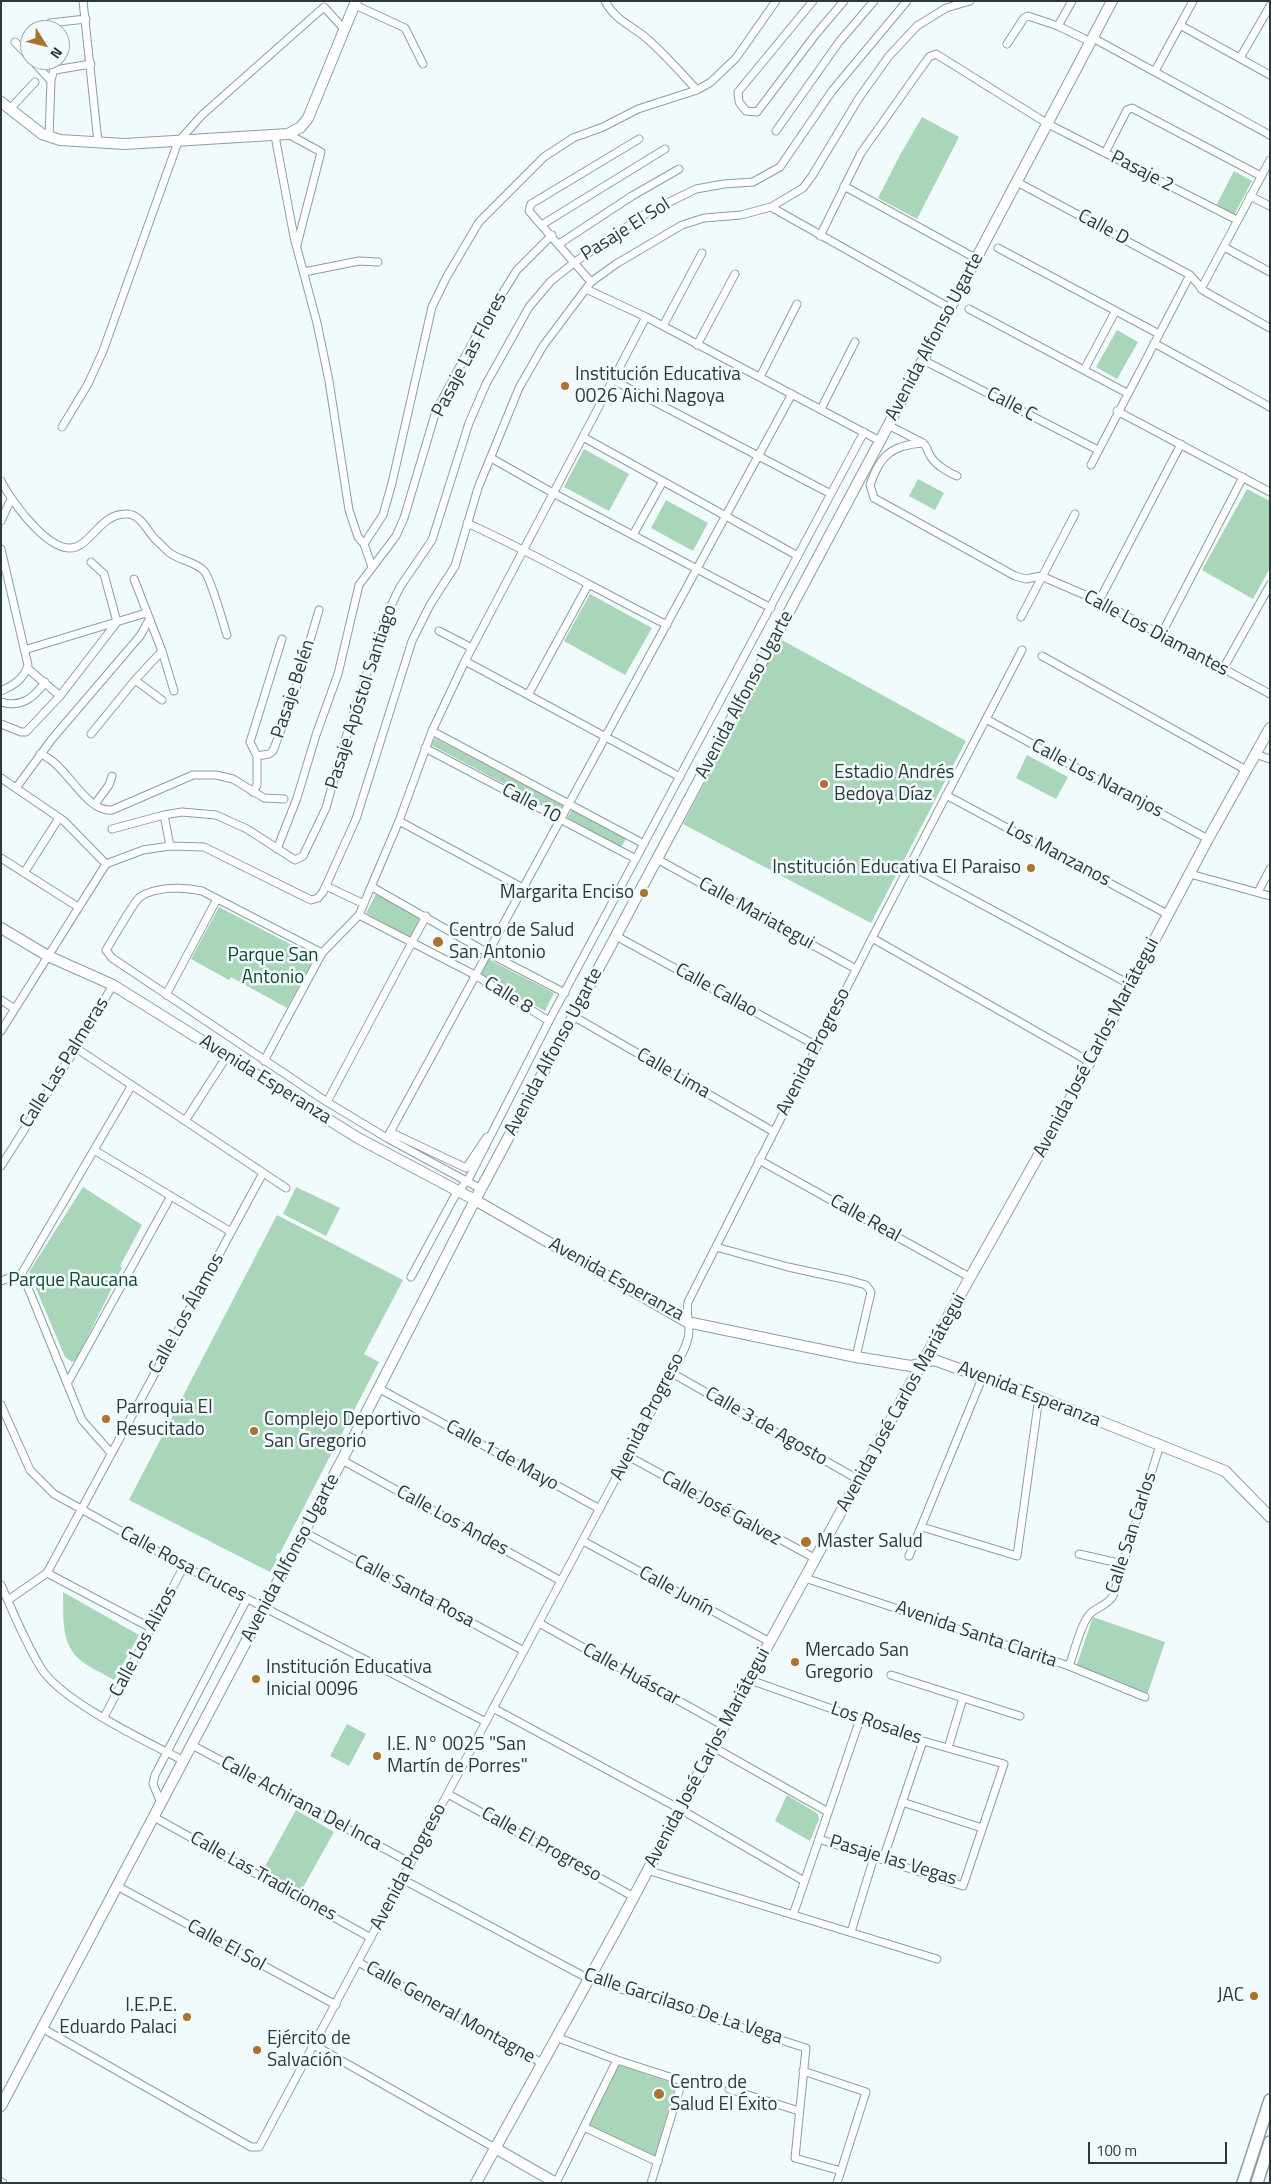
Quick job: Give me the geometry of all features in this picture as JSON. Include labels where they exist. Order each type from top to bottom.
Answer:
[{"type":"main road","points":[[1243,2183],[1270,2100]]},
{"type":"main road","points":[[1257,2183],[1270,2142]]},
{"type":"street","points":[[83,1],[98,142]]},
{"type":"street","points":[[605,1],[622,22],[666,55],[697,90]]},
{"type":"street","points":[[364,544],[383,515],[432,307],[446,278],[479,222],[544,157],[573,138],[638,109],[697,90],[711,82],[736,58],[776,1]]},
{"type":"street","points":[[813,1],[738,92],[738,99],[743,108],[749,112],[757,112],[816,34],[844,1]]},
{"type":"street","points":[[776,131],[835,46],[874,1]]},
{"type":"street","name":"Pasaje El Sol","points":[[432,540],[469,423],[486,384],[529,307],[551,281],[574,262],[647,213],[696,188],[752,182],[780,167],[832,91],[907,1]]},
{"type":"street","points":[[1,1031],[106,864],[143,850],[170,846],[204,847],[311,900],[318,898],[326,886],[356,818],[412,641],[430,605],[455,566],[478,488],[520,388],[535,358],[563,317],[589,285],[624,259],[682,224],[704,218],[741,215],[771,207],[803,188],[859,98],[889,56],[917,26],[946,8],[970,1]]},
{"type":"street","points":[[1058,26],[1072,1]]},
{"type":"street","name":"Avenida Alfonso Ugarte","points":[[1,2106],[342,1460],[475,1200],[880,441],[1112,1]]},
{"type":"street","points":[[1154,72],[1193,1]]},
{"type":"street","points":[[35,82],[4,107],[42,134],[60,140],[125,144],[178,142],[275,136],[288,134],[301,127],[308,118],[355,3],[404,28],[422,64]]},
{"type":"street","points":[[1240,58],[1267,16],[1270,6]]},
{"type":"street","points":[[62,427],[88,384],[103,352],[178,142],[202,115],[324,7],[345,30]]},
{"type":"street","points":[[1007,44],[1024,18],[1028,16],[1058,26],[1092,40],[1270,135]]},
{"type":"street","points":[[70,21],[86,19]]},
{"type":"street","points":[[1180,25],[1270,75]]},
{"type":"street","points":[[16,42],[20,47]]},
{"type":"street","name":"Pasaje 2","points":[[844,186],[866,144],[932,54],[936,54],[1048,124],[1237,220]]},
{"type":"street","points":[[70,67],[90,64]]},
{"type":"street","points":[[41,70],[51,81]]},
{"type":"street","points":[[50,137],[51,81],[55,70]]},
{"type":"street","points":[[1105,153],[1127,110],[1132,108],[1261,176]]},
{"type":"street","points":[[288,134],[321,152],[296,245]]},
{"type":"street","points":[[275,136],[296,245],[329,381],[349,510],[358,538],[364,544],[372,567]]},
{"type":"street","points":[[639,139],[531,204],[530,211],[574,262],[589,285],[697,345],[880,441]]},
{"type":"street","points":[[543,224],[665,150]]},
{"type":"street","points":[[1201,289],[1270,160]]},
{"type":"street","points":[[559,244],[632,196],[679,169]]},
{"type":"street","name":"Calle D","points":[[1017,182],[1190,275]]},
{"type":"street","points":[[820,236],[844,186],[977,258]]},
{"type":"street","points":[[1250,196],[1270,206]]},
{"type":"street","points":[[771,207],[950,308]]},
{"type":"street","name":"Pasaje Las Flores","points":[[277,849],[297,798],[316,734],[338,674],[359,585],[396,536],[404,518],[436,411],[480,329],[517,270],[552,235]]},
{"type":"street","points":[[1224,247],[1270,272]]},
{"type":"street","points":[[998,248],[1159,334]]},
{"type":"street","points":[[663,326],[702,253]]},
{"type":"street","points":[[304,272],[360,261],[378,262]]},
{"type":"street","points":[[697,345],[734,274]]},
{"type":"street","points":[[1091,465],[1190,275],[1201,289],[1270,328]]},
{"type":"street","points":[[760,377],[797,304]]},
{"type":"street","points":[[969,309],[1127,393]]},
{"type":"street","points":[[1084,370],[1115,312]]},
{"type":"street","points":[[264,1061],[322,953],[359,915],[399,821],[432,730],[453,690],[465,661],[646,317]]},
{"type":"street","points":[[821,409],[854,342]]},
{"type":"street","points":[[1154,342],[1270,407]]},
{"type":"street","name":"Calle C","points":[[923,360],[1098,450]]},
{"type":"street","points":[[613,380],[831,494]]},
{"type":"street","points":[[388,1135],[792,394]]},
{"type":"street","points":[[1118,411],[1270,492]]},
{"type":"street","points":[[888,425],[923,443],[927,446],[932,459],[958,476]]},
{"type":"street","name":"Avenida Alfonso Ugarte","points":[[411,1277],[457,1192],[468,1180],[549,1021],[864,432]]},
{"type":"street","points":[[583,436],[725,517],[798,556]]},
{"type":"street","points":[[923,443],[905,444],[897,447],[883,459],[870,485],[874,498],[1015,576],[1026,579],[1041,576]]},
{"type":"street","points":[[1099,601],[1181,444]]},
{"type":"street","points":[[491,458],[770,608]]},
{"type":"street","points":[[1161,636],[1243,477]]},
{"type":"street","points":[[1,481],[11,499],[38,530],[59,547],[69,548],[80,545],[96,528],[111,518],[127,513],[139,518],[148,532],[172,555],[192,563],[204,571],[227,635]]},
{"type":"street","points":[[633,535],[663,481]]},
{"type":"street","points":[[1,521],[11,499]]},
{"type":"street","points":[[1021,616],[1075,514]]},
{"type":"street","points":[[467,523],[524,549],[588,585],[666,625]]},
{"type":"street","name":"Pasaje Apóstol Santiago","points":[[277,849],[295,860],[300,859],[326,808],[344,744],[385,618],[400,587],[432,540]]},
{"type":"street","points":[[1,548],[28,665],[23,677],[14,685],[1,692]]},
{"type":"street","points":[[91,562],[104,574],[117,622]]},
{"type":"street","name":"Calle Los Diamantes","points":[[1041,576],[1099,601],[1270,694]]},
{"type":"street","points":[[134,579],[162,651],[174,691]]},
{"type":"street","points":[[528,695],[588,585]]},
{"type":"street","points":[[1223,669],[1270,585]]},
{"type":"street","name":"Pasaje Belén","points":[[257,756],[273,752],[294,696],[319,610]]},
{"type":"street","points":[[24,650],[117,622],[148,617]]},
{"type":"street","points":[[16,788],[40,754],[96,686],[134,644],[148,617]]},
{"type":"street","points":[[1,724],[21,732],[26,732],[60,696],[117,622]]},
{"type":"street","points":[[439,631],[472,648]]},
{"type":"street","points":[[253,792],[257,785],[257,756],[250,742],[282,640]]},
{"type":"street","name":"Avenida Progreso","points":[[42,2028],[250,2147],[259,2147],[672,1373],[687,1341],[689,1331],[687,1322],[688,1302],[856,969],[1022,650]]},
{"type":"street","points":[[91,734],[135,680],[162,651]]},
{"type":"street","points":[[1042,656],[1246,770]]},
{"type":"street","points":[[465,661],[680,777]]},
{"type":"street","points":[[27,668],[60,696]]},
{"type":"street","points":[[135,680],[162,700]]},
{"type":"street","points":[[1,702],[12,705],[24,702],[36,694],[45,682]]},
{"type":"street","name":"Calle Los Naranjos","points":[[986,719],[1208,839]]},
{"type":"street","name":"Avenida José Carlos Mariátegui","points":[[476,2183],[634,1897],[724,1726],[922,1363],[1090,1062],[1208,839],[1270,728]]},
{"type":"street","points":[[432,730],[644,844]]},
{"type":"street","name":"Calle 10","points":[[425,748],[636,859]]},
{"type":"street","points":[[40,754],[49,757],[77,788],[105,811],[112,810],[193,775],[216,775],[233,779],[264,798],[284,799]]},
{"type":"street","points":[[1255,754],[1270,759]]},
{"type":"street","points":[[95,804],[109,784],[112,776]]},
{"type":"street","points":[[1,778],[59,818],[106,864]]},
{"type":"street","name":"Los Manzanos","points":[[946,794],[1169,915]]},
{"type":"street","points":[[112,829],[164,814],[182,812],[216,815],[247,829],[277,849]]},
{"type":"street","points":[[164,814],[170,846]]},
{"type":"street","points":[[24,873],[59,818]]},
{"type":"street","points":[[399,821],[523,888]]},
{"type":"street","points":[[1,858],[78,907]]},
{"type":"street","name":"Calle Mariategui","points":[[657,859],[856,969]]},
{"type":"street","points":[[909,866],[1131,985]]},
{"type":"street","points":[[1258,892],[1270,869]]},
{"type":"street","points":[[1190,874],[1270,896]]},
{"type":"street","points":[[326,886],[364,904]]},
{"type":"street","points":[[372,887],[565,993]]},
{"type":"street","points":[[322,953],[202,891],[186,888],[165,889],[140,897],[106,950],[112,958],[327,1102],[481,1189]]},
{"type":"street","points":[[166,995],[217,899]]},
{"type":"street","name":"Calle 8","points":[[359,915],[475,975],[549,1021]]},
{"type":"street","points":[[327,1102],[426,916]]},
{"type":"street","name":"Avenida Esperanza","points":[[1,928],[48,956],[113,985],[358,1138],[475,1200],[687,1322],[856,1357],[911,1366],[934,1360],[983,1376],[1225,1471],[1270,1517]]},
{"type":"street","name":"Calle Callao","points":[[616,936],[817,1046]]},
{"type":"street","points":[[872,938],[1090,1062]]},
{"type":"street","name":"Calle Las Palmeras","points":[[1,1166],[76,1048],[113,985]]},
{"type":"street","points":[[1,1000],[15,1009]]},
{"type":"street","name":"Calle Lima","points":[[573,1016],[774,1132]]},
{"type":"street","points":[[76,1048],[286,1188]]},
{"type":"street","points":[[185,1121],[227,1056]]},
{"type":"street","points":[[1,1281],[22,1273],[132,1085]]},
{"type":"street","points":[[388,1135],[466,1168],[480,1145],[494,1130]]},
{"type":"street","points":[[94,1150],[231,1232]]},
{"type":"street","name":"Calle Real","points":[[759,1160],[971,1278]]},
{"type":"street","name":"Calle Los Álamos","points":[[8,1600],[46,1573],[263,1172]]},
{"type":"street","points":[[68,1382],[170,1196]]},
{"type":"street","points":[[716,1247],[788,1268],[866,1285],[871,1292],[856,1357]]},
{"type":"street","points":[[22,1273],[82,1420],[111,1453]]},
{"type":"street","name":"Calle 3 de Agosto","points":[[672,1373],[859,1480]]},
{"type":"street","points":[[910,1556],[983,1376]]},
{"type":"street","name":"Calle 1 de Mayo","points":[[378,1388],[600,1509]]},
{"type":"street","points":[[922,1526],[1017,1556],[1039,1397]]},
{"type":"street","name":"Calle Rosa Cruces","points":[[1,1405],[30,1470],[54,1494],[184,1566],[486,1722]]},
{"type":"street","name":"Calle San Carlos","points":[[1069,1666],[1086,1621],[1091,1614],[1109,1603],[1160,1446]]},
{"type":"street","name":"Calle José Galvez","points":[[628,1456],[816,1559]]},
{"type":"street","name":"Calle Los Andes","points":[[342,1460],[562,1581]]},
{"type":"street","name":"Calle Santa Rosa","points":[[304,1532],[524,1651]]},
{"type":"street","name":"Calle Junín","points":[[583,1541],[770,1642]]},
{"type":"street","points":[[1079,1554],[1122,1564]]},
{"type":"street","name":"Calle Los Alizos","points":[[104,1718],[184,1566]]},
{"type":"street","points":[[46,1573],[151,1628]]},
{"type":"street","name":"Avenida Santa Clarita","points":[[805,1578],[1069,1666],[1145,1697]]},
{"type":"street","points":[[1,1585],[41,1668],[52,1682],[104,1718],[184,1761]]},
{"type":"street","points":[[161,1803],[153,1784],[155,1775],[247,1599]]},
{"type":"street","name":"Calle Huáscar","points":[[539,1623],[724,1726]]},
{"type":"street","points":[[891,1675],[1020,1716]]},
{"type":"street","name":"Los Rosales","points":[[750,1680],[923,1741],[1004,1764]]},
{"type":"street","points":[[948,1748],[963,1698]]},
{"type":"street","points":[[494,1708],[680,1809],[804,1881]]},
{"type":"street","points":[[793,1915],[860,1718]]},
{"type":"street","points":[[883,1859],[923,1741]]},
{"type":"street","name":"Calle Achirana Del Inca","points":[[192,1745],[411,1863]]},
{"type":"street","points":[[713,1747],[828,1812]]},
{"type":"street","name":"Pasaje las Vegas","points":[[818,1838],[963,1886],[1004,1764]]},
{"type":"street","name":"Calle El Progreso","points":[[448,1794],[634,1897]]},
{"type":"street","points":[[902,1802],[982,1828]]},
{"type":"street","name":"Calle Las Tradiciones","points":[[154,1817],[371,1938]]},
{"type":"street","points":[[851,1932],[874,1857]]},
{"type":"street","points":[[648,1870],[937,1960]]},
{"type":"street","name":"Calle Garcilaso De La Vega","points":[[402,1879],[589,1978],[806,2048],[803,2071]]},
{"type":"street","name":"Calle El Sol","points":[[117,1886],[336,2005]]},
{"type":"street","name":"Calle General Montagne","points":[[358,1962],[542,2063]]},
{"type":"street","points":[[556,2037],[617,2060],[682,2081],[652,2183]]},
{"type":"street","points":[[314,2046],[556,2183],[617,2060]]},
{"type":"street","points":[[837,2183],[841,2171],[866,2092],[803,2071],[795,2158],[841,2171]]},
{"type":"street","points":[[729,2088],[800,2111]]},
{"type":"street","points":[[584,2127],[658,2162]]},
{"type":"green space","points":[[922,117],[959,137],[917,219],[878,198]]},
{"type":"green space","points":[[1234,171],[1252,181],[1234,215],[1216,206]]},
{"type":"green space","points":[[1117,330],[1138,342],[1117,379],[1096,367]]},
{"type":"green space","points":[[584,449],[629,474],[609,511],[564,487]]},
{"type":"green space","points":[[918,479],[944,493],[935,510],[909,496]]},
{"type":"green space","points":[[1247,489],[1270,501],[1270,568],[1253,599],[1202,570]]},
{"type":"green space","points":[[666,500],[708,523],[693,551],[651,528]]},
{"type":"green space","points":[[590,594],[652,628],[625,675],[564,641]]},
{"type":"green space","name":"Estadio Andrés Bedoya Díaz","points":[[780,639],[966,741],[871,923],[683,824]]},
{"type":"green space","points":[[435,738],[563,805],[559,813],[431,745]]},
{"type":"green space","points":[[1027,755],[1068,777],[1056,799],[1016,778]]},
{"type":"green space","points":[[572,810],[626,839],[621,847],[567,818]]},
{"type":"green space","points":[[376,894],[420,918],[410,938],[366,913]]},
{"type":"green space","name":"Parque San Antonio","points":[[219,907],[315,957],[287,1008],[231,977],[229,980],[191,959]]},
{"type":"green space","points":[[488,959],[554,993],[545,1011],[479,976]]},
{"type":"green space","name":"Parque Raucana","points":[[83,1187],[142,1225],[120,1266],[122,1268],[76,1360],[72,1362],[65,1357],[29,1272]]},
{"type":"green space","points":[[296,1187],[340,1208],[326,1236],[283,1214]]},
{"type":"green space","name":"Complejo Deportivo San Gregorio","points":[[277,1215],[403,1280],[364,1354],[379,1362],[280,1553],[275,1558],[277,1559],[270,1572],[129,1500]]},
{"type":"green space","points":[[63,1592],[139,1635],[114,1680],[86,1664],[72,1651],[68,1644],[64,1627]]},
{"type":"green space","points":[[1093,1617],[1165,1642],[1147,1695],[1075,1670]]},
{"type":"green space","points":[[347,1724],[366,1734],[349,1766],[330,1756]]},
{"type":"green space","points":[[787,1795],[818,1814],[819,1819],[810,1841],[775,1821]]},
{"type":"green space","points":[[296,1810],[334,1832],[301,1891],[263,1870]]},
{"type":"green space","points":[[618,2065],[676,2084],[655,2156],[588,2125]]},
{"type":"place","name":"Institución Educativa 0026 Aichi Nagoya","points":[[565,386]]},
{"type":"place","name":"Estadio Andrés Bedoya Díaz","points":[[824,784]]},
{"type":"place","name":"Institución Educativa El Paraiso","points":[[1031,868]]},
{"type":"place","name":"Margarita Enciso","points":[[644,893]]},
{"type":"place","name":"Centro de Salud San Antonio","points":[[438,942]]},
{"type":"place","name":"Parroquia El Resucitado","points":[[106,1419]]},
{"type":"place","name":"Complejo Deportivo San Gregorio","points":[[254,1431]]},
{"type":"place","name":"Master Salud","points":[[806,1542]]},
{"type":"place","name":"Mercado San Gregorio","points":[[795,1662]]},
{"type":"place","name":"Institución Educativa Inicial 0096","points":[[256,1679]]},
{"type":"place","name":"I.E. N° 0025 \"San Martín de Porres\"","points":[[377,1756]]},
{"type":"place","name":"JAC","points":[[1254,1996]]},
{"type":"place","name":"I.E.P.E. Eduardo Palaci","points":[[187,2017]]},
{"type":"place","name":"Ejército de Salvación","points":[[257,2050]]},
{"type":"place","name":"Centro de Salud El Éxito","points":[[659,2094]]}]
